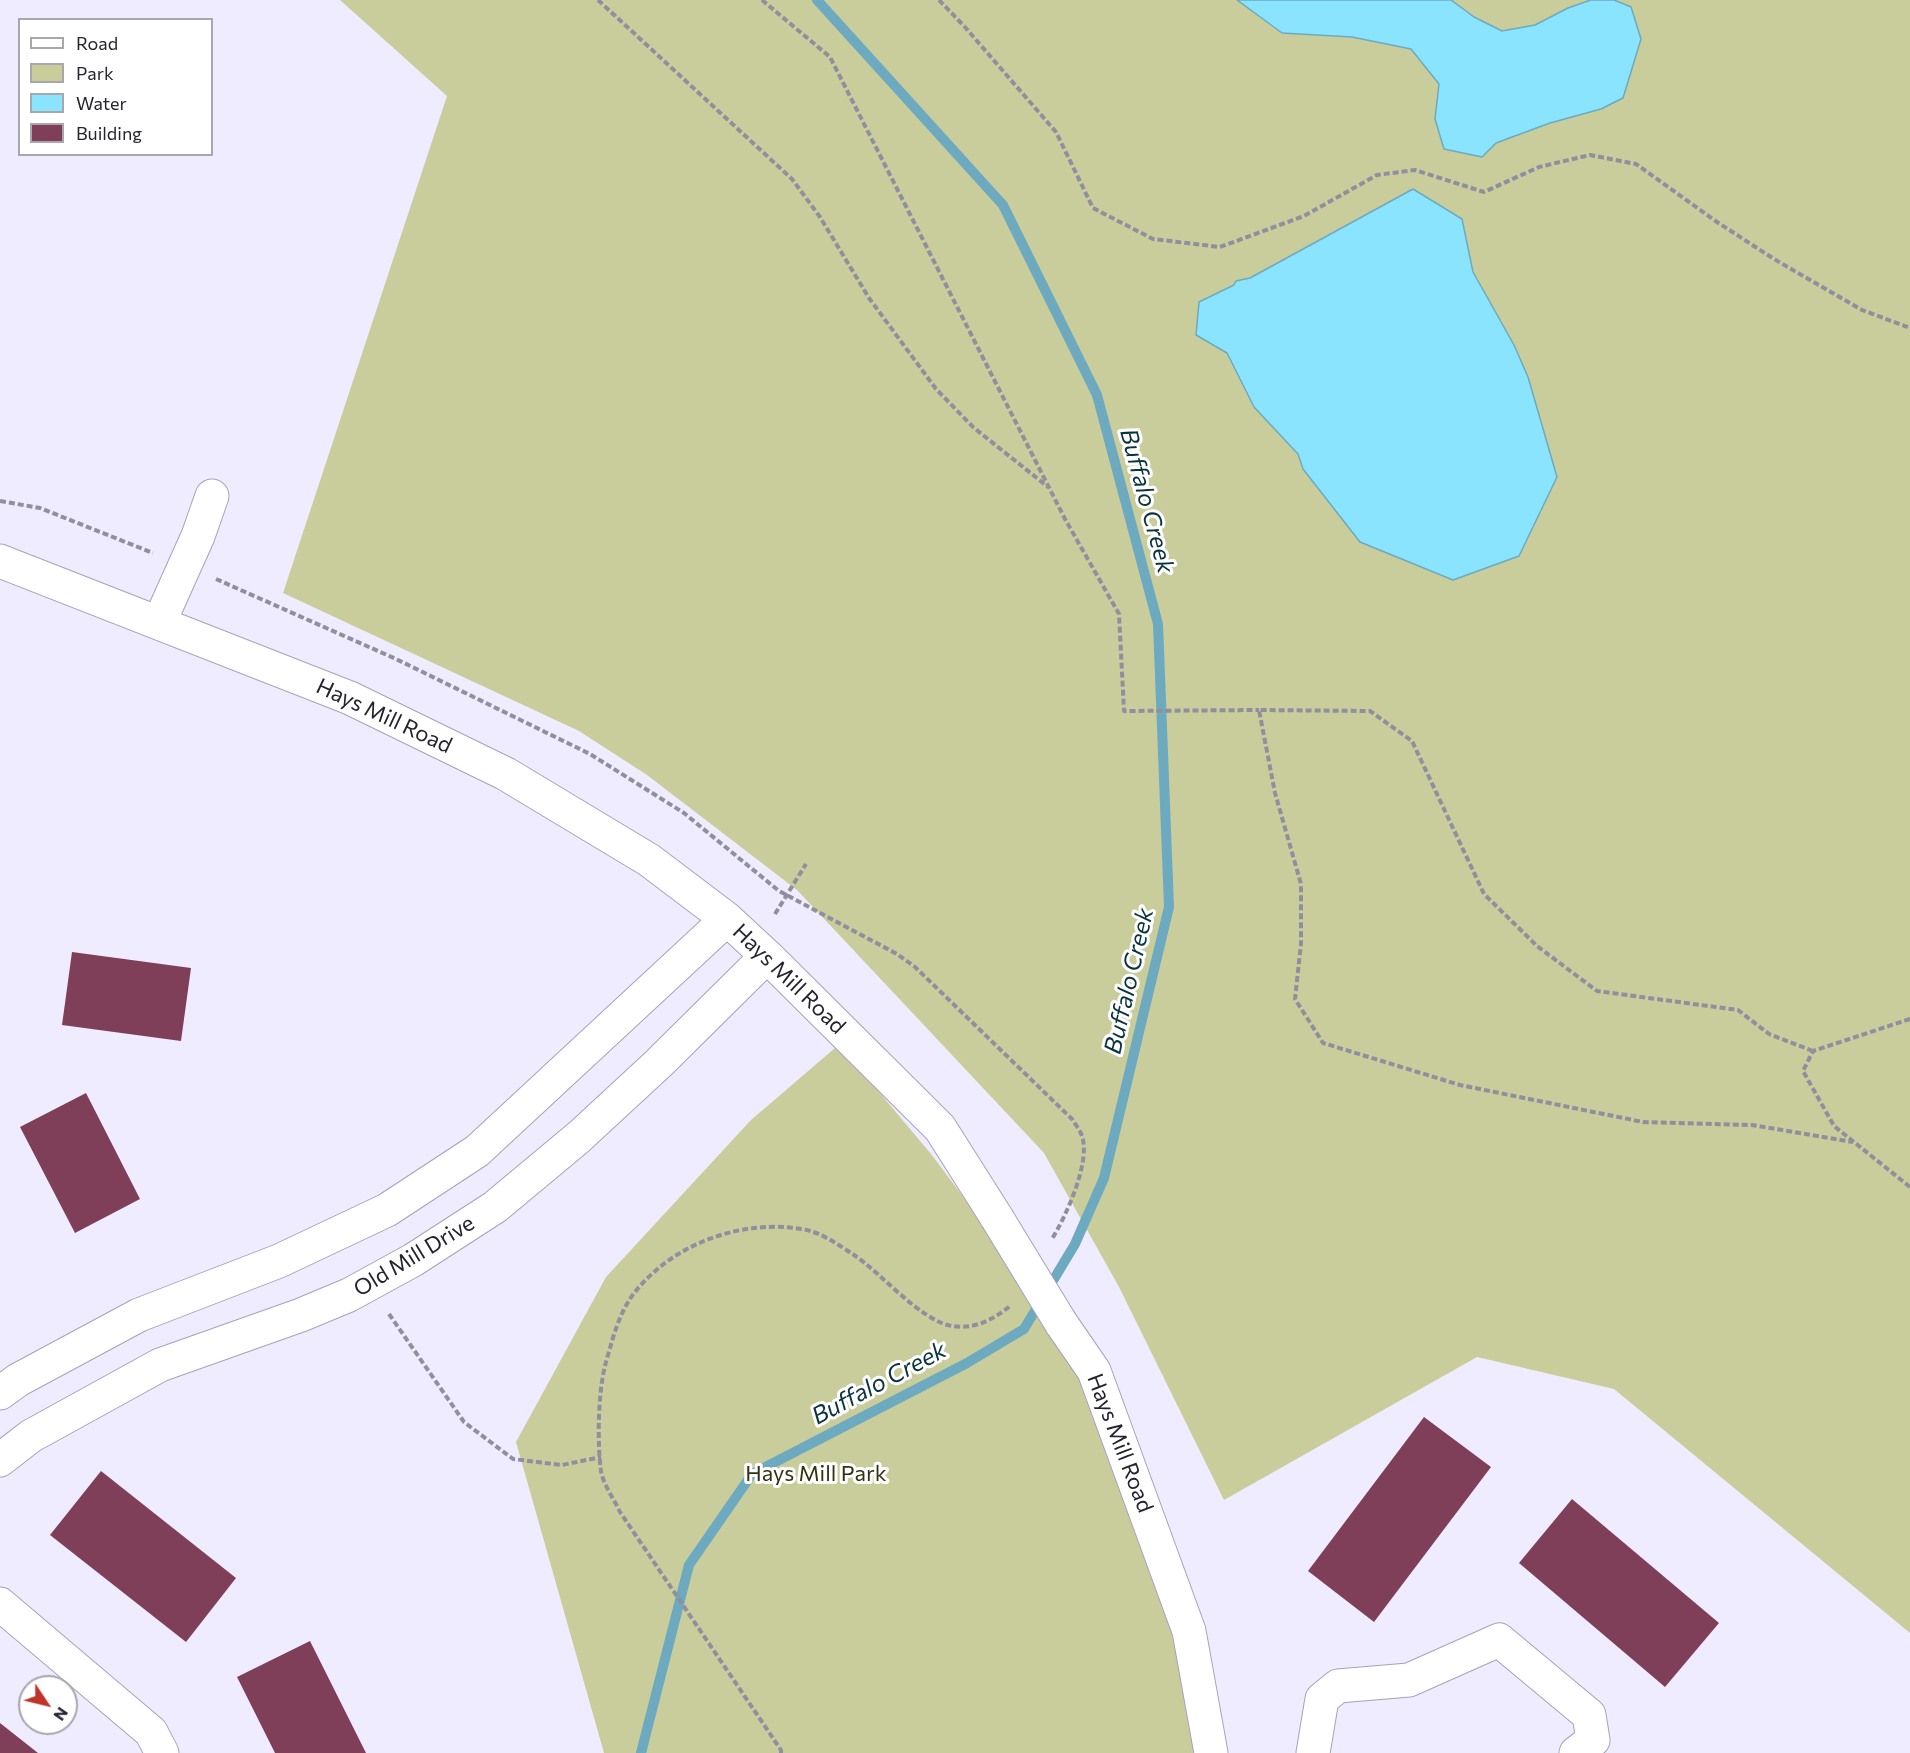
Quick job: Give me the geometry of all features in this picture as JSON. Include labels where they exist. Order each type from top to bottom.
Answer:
[{"type":"street","points":[[159,623],[198,536],[212,496]]},
{"type":"street","name":"Hays Mill Road","points":[[0,561],[351,698],[506,774],[649,860],[727,919],[760,949],[940,1128],[1061,1323],[1094,1371],[1189,1631],[1211,1753]]},
{"type":"street","points":[[0,1393],[18,1380],[139,1315],[279,1262],[387,1210],[477,1151],[727,919]]},
{"type":"street","name":"Old Mill Drive","points":[[0,1460],[31,1436],[160,1365],[301,1315],[349,1295],[413,1260],[495,1207],[579,1137],[660,1063],[760,949]]},
{"type":"street","points":[[0,1604],[151,1732],[162,1753]]},
{"type":"street","points":[[1313,1753],[1322,1699],[1338,1686],[1409,1680],[1499,1640],[1589,1715],[1593,1740],[1576,1753]]},
{"type":"path","points":[[598,0],[792,179],[820,217],[869,298],[936,389],[973,427],[1049,488]]},
{"type":"path","points":[[762,0],[830,57],[1065,519],[1119,614],[1124,711],[1370,711],[1412,741],[1484,894],[1537,946],[1597,991],[1738,1010],[1769,1034],[1813,1051],[1910,1019]]},
{"type":"path","points":[[939,0],[1056,132],[1093,208],[1153,239],[1220,247],[1304,216],[1377,175],[1415,170],[1484,192],[1539,167],[1590,155],[1636,164],[1717,222],[1774,259],[1863,310],[1910,328]]},
{"type":"path","points":[[1259,710],[1275,793],[1301,884],[1301,944],[1295,999],[1323,1043],[1460,1085],[1643,1122],[1752,1125],[1853,1142]]},
{"type":"path","points":[[760,949],[771,921],[806,864]]},
{"type":"path","points":[[1813,1051],[1803,1071],[1834,1126],[1910,1188]]},
{"type":"path","points":[[368,1284],[464,1422],[513,1459],[562,1465],[601,1457]]},
{"type":"green space","points":[[340,0],[1910,0],[1910,1633],[1614,1389],[1477,1357],[1224,1500],[1119,1287],[1044,1153],[797,890],[647,775],[579,731],[283,593],[447,96]]},
{"type":"green space","name":"Hays Mill Park","points":[[835,1048],[879,1092],[931,1154],[980,1219],[1068,1348],[1176,1620],[1201,1753],[604,1753],[516,1442],[606,1277],[751,1120]]},
{"type":"water","points":[[1237,0],[1451,0],[1474,17],[1502,31],[1535,25],[1568,8],[1591,0],[1614,0],[1631,7],[1641,39],[1623,98],[1601,109],[1550,123],[1496,143],[1482,157],[1444,149],[1435,119],[1439,84],[1411,49],[1352,37],[1282,33]]},
{"type":"water","points":[[1413,189],[1462,219],[1473,272],[1514,345],[1528,377],[1557,477],[1519,556],[1453,580],[1360,542],[1303,469],[1298,454],[1254,407],[1227,353],[1196,335],[1199,302],[1234,285],[1236,281],[1250,278]]},
{"type":"building","points":[[72,952],[191,968],[181,1041],[62,1025]]},
{"type":"building","points":[[86,1093],[140,1199],[75,1233],[20,1127]]},
{"type":"building","points":[[1424,1417],[1491,1467],[1374,1622],[1308,1571]]},
{"type":"building","points":[[101,1471],[236,1578],[186,1642],[50,1535]]},
{"type":"building","points":[[1572,1499],[1719,1623],[1665,1687],[1519,1563]]},
{"type":"building","points":[[310,1641],[366,1753],[275,1753],[237,1677]]},
{"type":"building","points":[[0,1723],[38,1753],[0,1753]]},
{"type":"waterway","name":"Buffalo Creek","points":[[641,1753],[689,1565],[752,1474],[967,1363],[1024,1329],[1075,1244],[1104,1178],[1169,907],[1158,624],[1097,395],[1003,205],[817,0]]}]
